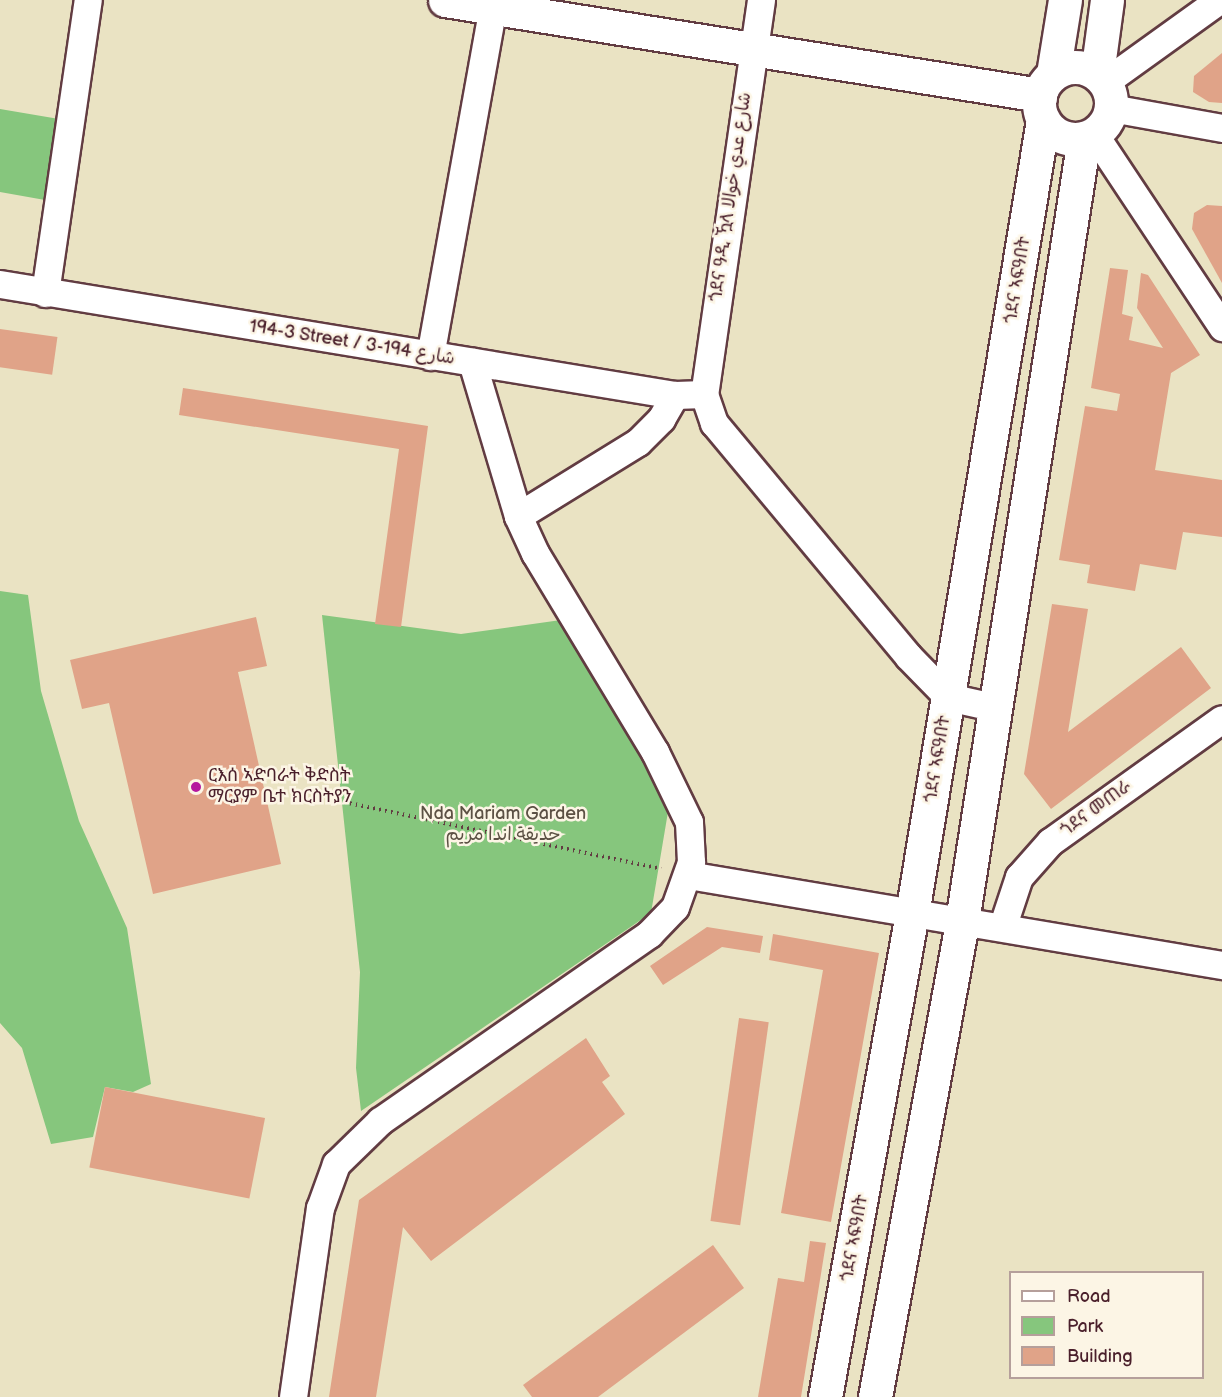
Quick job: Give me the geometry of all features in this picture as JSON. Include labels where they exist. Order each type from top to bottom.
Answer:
[{"type":"main road","points":[[444,0],[494,4],[1045,96]]},
{"type":"main road","name":"ጎደና ኣፍዓበት","points":[[825,1397],[912,914],[980,508],[1045,96],[1065,0]]},
{"type":"main road","points":[[875,1397],[910,1189],[962,921],[993,707],[1025,515],[1098,107],[1107,0]]},
{"type":"main road","points":[[1045,96],[1076,66],[1098,107]]},
{"type":"main road","points":[[1045,96],[1061,136],[1098,107]]},
{"type":"main road","points":[[980,508],[1025,515]]},
{"type":"main road","points":[[865,1183],[910,1189]]},
{"type":"street","points":[[45,293],[88,0]]},
{"type":"street","name":"ጎደና ዓዲ ዃላ شارع عدي خوالا","points":[[704,394],[761,0]]},
{"type":"street","points":[[1098,107],[1219,0]]},
{"type":"street","points":[[430,356],[494,4]]},
{"type":"street","points":[[1098,107],[1222,128]]},
{"type":"street","points":[[1098,107],[1222,327]]},
{"type":"street","name":"194-3 Street / شارع 194-3","points":[[0,284],[675,395],[704,394]]},
{"type":"street","points":[[293,1397],[320,1208],[336,1164],[380,1121],[649,934],[675,907],[688,875],[692,844],[689,822],[655,752],[535,553],[518,516],[472,362]]},
{"type":"street","points":[[704,394],[714,423],[908,656],[948,697],[993,707]]},
{"type":"street","points":[[518,516],[638,442],[661,419],[675,395]]},
{"type":"street","name":"ጎደና መጠራ","points":[[1003,925],[1019,876],[1050,842],[1222,719]]},
{"type":"street","points":[[688,875],[912,914],[1003,925],[1222,965]]},
{"type":"path","points":[[344,802],[688,875]]},
{"type":"green space","points":[[0,109],[59,119],[45,200],[0,192]]},
{"type":"green space","points":[[0,591],[28,595],[41,691],[79,821],[127,928],[151,1084],[133,1092],[105,1087],[93,1137],[51,1144],[22,1048],[0,1023]]},
{"type":"green space","name":"Nda Mariam Garden حديقة اندا مريم","points":[[322,615],[461,634],[561,620],[670,800],[651,913],[361,1111],[356,1068],[360,972]]},
{"type":"building","points":[[1222,53],[1222,103],[1209,102],[1193,92],[1194,76]]},
{"type":"building","points":[[1207,205],[1222,206],[1222,283],[1192,229],[1194,213]]},
{"type":"building","points":[[1110,268],[1128,270],[1122,314],[1133,317],[1129,340],[1163,348],[1137,308],[1141,273],[1148,275],[1200,355],[1171,373],[1155,470],[1222,480],[1222,537],[1183,532],[1176,570],[1140,564],[1135,591],[1087,583],[1090,565],[1059,560],[1085,406],[1117,411],[1120,394],[1091,388]]},
{"type":"building","points":[[0,329],[57,337],[52,375],[0,367]]},
{"type":"building","points":[[183,388],[428,426],[401,627],[375,624],[399,449],[179,415]]},
{"type":"building","points":[[1052,604],[1088,609],[1068,732],[1181,647],[1211,688],[1051,809],[1024,774]]},
{"type":"building","name":"ርእሰ ኣድባራት ቅድስት ማርያም ቤተ ክርስትያን","points":[[256,617],[267,666],[238,672],[281,864],[153,894],[109,703],[82,709],[70,660]]},
{"type":"building","points":[[707,927],[763,936],[760,953],[722,947],[663,985],[650,966]]},
{"type":"building","points":[[773,934],[879,953],[831,1222],[781,1213],[823,970],[769,960]]},
{"type":"building","points":[[739,1018],[769,1022],[740,1225],[710,1221]]},
{"type":"building","points":[[586,1038],[610,1076],[602,1082],[625,1114],[431,1261],[403,1227],[376,1397],[329,1397],[359,1200]]},
{"type":"building","points":[[105,1087],[265,1118],[249,1199],[89,1167]]},
{"type":"building","points":[[810,1241],[826,1243],[801,1397],[758,1397],[778,1278],[804,1282]]},
{"type":"building","points":[[713,1245],[744,1288],[598,1397],[532,1397],[523,1385]]},
{"type":"place","name":"ርእሰ ኣድባራት ቅድስት ማርያም ቤተ ክርስትያን","points":[[196,787]]}]
